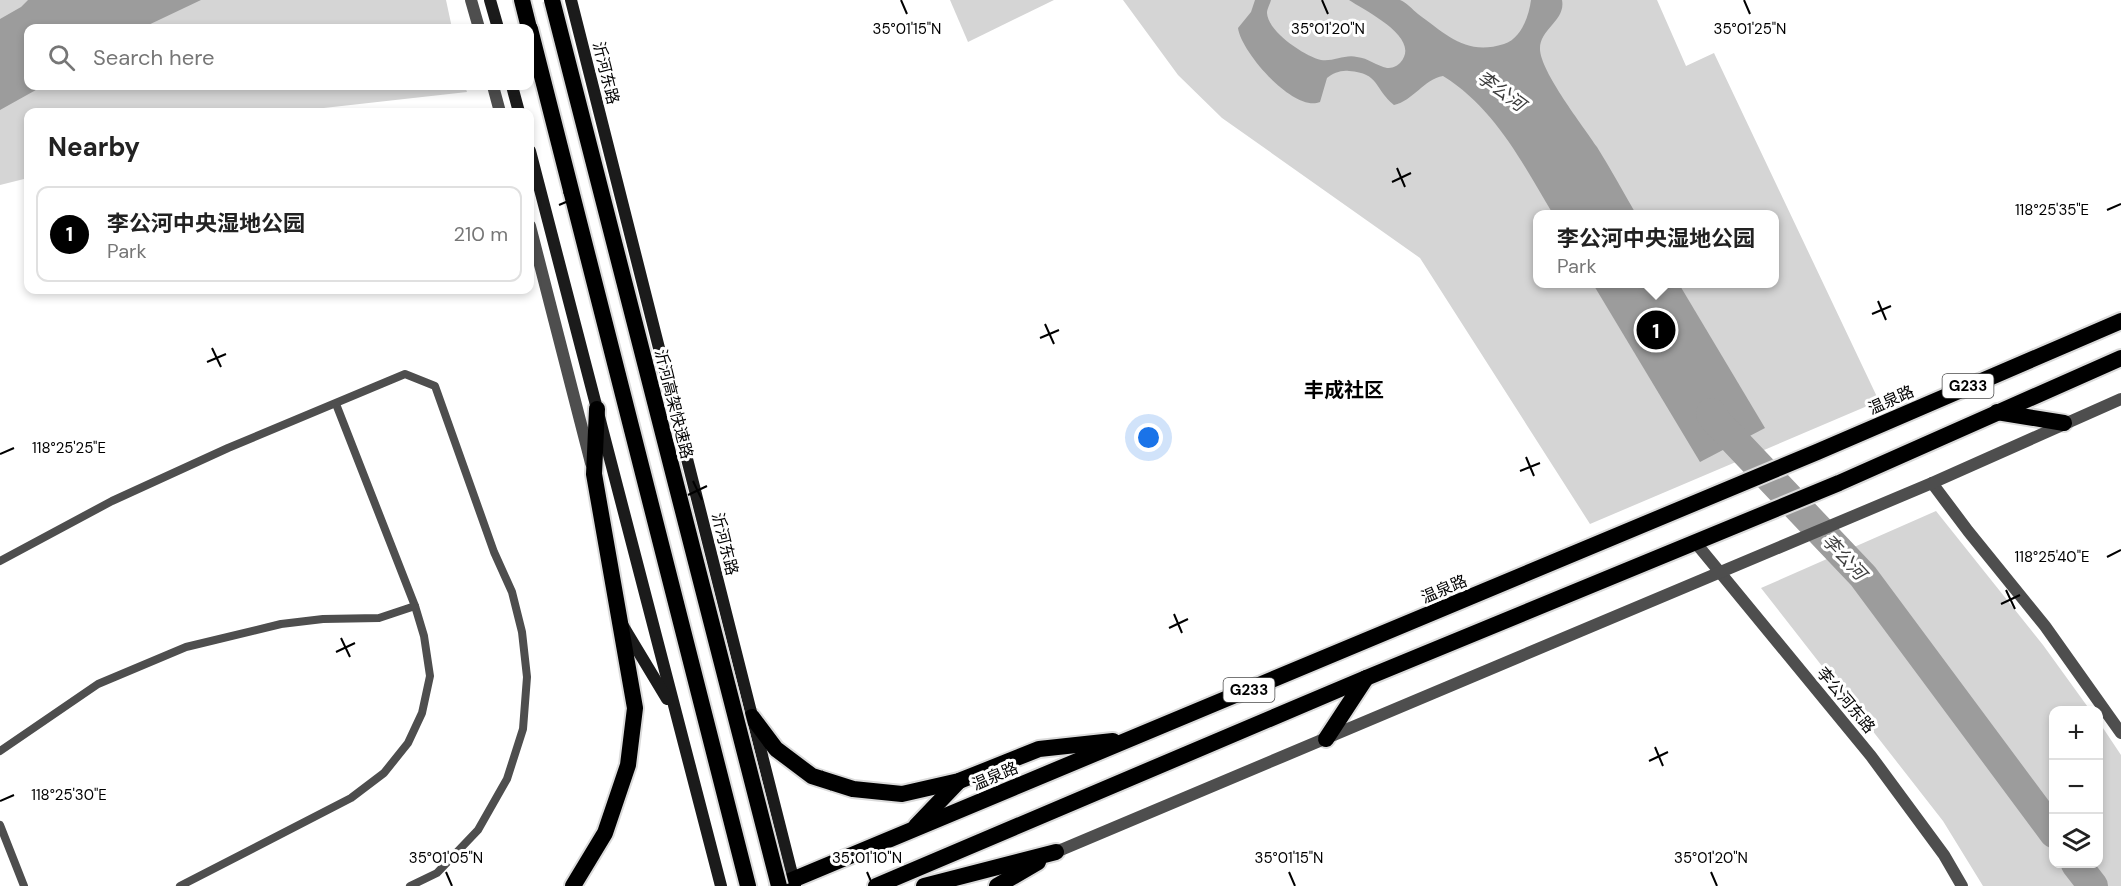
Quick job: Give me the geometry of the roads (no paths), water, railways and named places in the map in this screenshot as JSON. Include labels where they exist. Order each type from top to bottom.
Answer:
[{"type":"highway","points":[[522,0],[528,24]]},
{"type":"highway","name":"沂河高架快速路","points":[[552,0],[786,885]]},
{"type":"highway","points":[[534,49],[748,886]]},
{"type":"highway","name":"温泉路","points":[[786,885],[1817,452],[2121,321]]},
{"type":"highway","name":"G233","points":[[876,886],[1366,678],[1839,483],[2121,358]]},
{"type":"highway","points":[[573,886],[605,833],[628,765],[635,708],[594,474],[597,409]]},
{"type":"highway","points":[[1996,412],[2064,423]]},
{"type":"highway","points":[[1326,739],[1366,678]]},
{"type":"highway","points":[[752,717],[776,749],[812,776],[853,789],[902,794],[959,781],[1039,749],[1131,739]]},
{"type":"highway","points":[[911,831],[959,781]]},
{"type":"highway","points":[[924,886],[1056,852]]},
{"type":"highway","points":[[997,886],[1056,852]]},
{"type":"main road","points":[[490,0],[497,24]]},
{"type":"main road","name":"沂河东路","points":[[571,0],[752,717],[786,885]]},
{"type":"main road","points":[[513,90],[518,108]]},
{"type":"main road","points":[[534,166],[721,886]]},
{"type":"main road","points":[[620,620],[675,711]]},
{"type":"street","points":[[471,0],[478,24]]},
{"type":"street","points":[[494,90],[499,108]]},
{"type":"street","points":[[534,242],[594,474]]},
{"type":"street","points":[[1056,852],[1932,483],[2121,399]]},
{"type":"street","points":[[1932,483],[2045,626],[2121,734]]},
{"type":"street","name":"李公河东路","points":[[1695,542],[1871,756],[1944,855],[1962,886]]},
{"type":"lane","points":[[0,561],[112,501],[228,448],[405,374],[435,386],[494,552],[512,592],[522,632],[527,677],[523,729],[507,779],[477,830],[436,873],[410,886]]},
{"type":"lane","points":[[180,886],[351,798],[384,773],[408,743],[422,713],[430,676],[424,636],[415,606],[336,404]]},
{"type":"lane","points":[[0,751],[98,684],[186,647],[281,624],[323,619],[379,618],[415,606]]},
{"type":"lane","points":[[0,825],[24,886]]},
{"type":"water","points":[[28,0],[201,0],[150,24],[24,24],[24,90],[36,90],[0,110],[0,19],[21,7]]},
{"type":"water","points":[[1255,0],[1271,0],[1267,13],[1274,28],[1288,42],[1306,54],[1321,60],[1352,56],[1387,68],[1400,63],[1405,54],[1404,44],[1389,26],[1349,0],[1400,0],[1448,36],[1468,45],[1491,47],[1504,44],[1515,37],[1526,20],[1531,0],[1562,0],[1557,19],[1541,41],[1542,58],[1554,84],[1597,147],[1634,210],[1551,210],[1519,157],[1493,121],[1478,104],[1443,76],[1430,81],[1401,103],[1394,105],[1372,78],[1359,72],[1349,71],[1337,72],[1327,78],[1320,102],[1309,103],[1297,98],[1283,90],[1270,78],[1258,65],[1241,39],[1238,28],[1251,12]]},
{"type":"water","points":[[1595,288],[1681,288],[1765,428],[1700,462]]},
{"type":"waterway","name":"李公河","points":[[1711,413],[1715,420],[1863,576],[2049,826]]},
{"type":"waterway","name":"李公河","points":[[2079,868],[2093,886]]},
{"type":"place","name":"李公河中央湿地公园","points":[[1656,330]]},
{"type":"district","name":"丰成社区","points":[[1344,390]]}]
